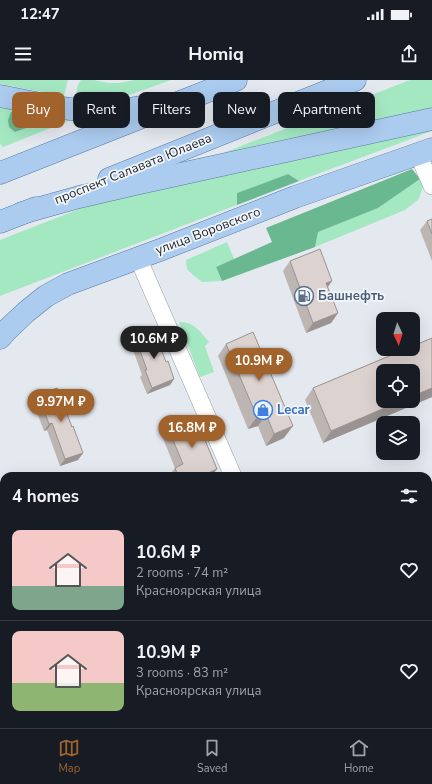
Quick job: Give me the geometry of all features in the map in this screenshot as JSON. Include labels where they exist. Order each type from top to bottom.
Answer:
[{"type":"main road","points":[[205,92],[236,80]]},
{"type":"main road","name":"проспект Салавата Юлаева","points":[[0,222],[355,80]]},
{"type":"main road","points":[[0,96],[78,110],[100,111],[138,108]]},
{"type":"main road","points":[[0,173],[138,119]]},
{"type":"main road","points":[[22,213],[135,184],[432,119]]},
{"type":"main road","name":"улица Воровского","points":[[0,338],[26,312],[46,296],[68,284],[295,197],[425,152]]},
{"type":"street","points":[[425,152],[432,186]]},
{"type":"street","points":[[138,258],[231,472]]},
{"type":"green space","points":[[0,80],[68,80],[65,92],[43,92],[0,84]]},
{"type":"green space","points":[[81,80],[119,83],[134,80],[171,80],[130,95],[130,92],[76,92]]},
{"type":"green space","points":[[410,80],[432,80],[432,108],[375,120],[375,94]]},
{"type":"green space","points":[[0,101],[12,103],[12,128],[15,128],[16,132],[26,128],[50,128],[3,147],[0,144]]},
{"type":"green space","points":[[11,112],[12,128],[26,128],[15,132],[9,127],[8,120]]},
{"type":"green space","points":[[65,114],[73,116],[73,119],[65,122]]},
{"type":"green space","points":[[287,128],[339,128],[223,153]]},
{"type":"green space","points":[[432,129],[432,131],[299,181],[288,174],[237,193],[237,205],[0,296],[0,240],[125,191]]},
{"type":"green space","points":[[412,169],[420,179],[378,208],[318,232],[315,247],[222,281],[216,267],[272,242],[266,228]]},
{"type":"green space","points":[[288,174],[299,181],[237,205],[237,193]]},
{"type":"green space","points":[[420,179],[423,186],[419,199],[405,210],[315,247],[317,232],[378,208]]},
{"type":"green space","points":[[227,242],[234,259],[216,267],[222,281],[202,282],[187,269],[186,260]]},
{"type":"green space","points":[[179,322],[193,325],[209,342],[205,346],[214,372],[200,377]]},
{"type":"building","points":[[432,219],[432,234],[427,221]]},
{"type":"building","points":[[320,249],[332,281],[326,283],[338,313],[313,323],[290,261]]},
{"type":"building","points":[[154,330],[166,362],[168,361],[174,379],[152,388],[135,337]]},
{"type":"building","points":[[253,332],[293,426],[274,434],[266,414],[257,417],[226,344]]},
{"type":"building","points":[[432,338],[432,388],[420,393],[420,364],[376,364],[376,408],[385,408],[331,431],[313,388],[389,356],[420,356],[420,343]]},
{"type":"building","points":[[57,388],[83,453],[65,459],[52,423],[49,424],[38,395]]},
{"type":"building","points":[[195,416],[217,469],[210,472],[176,472],[175,468],[183,464],[168,428]]},
{"type":"place","name":"Башнефть","points":[[304,296]]},
{"type":"place","name":"Lecar","points":[[263,410]]}]
